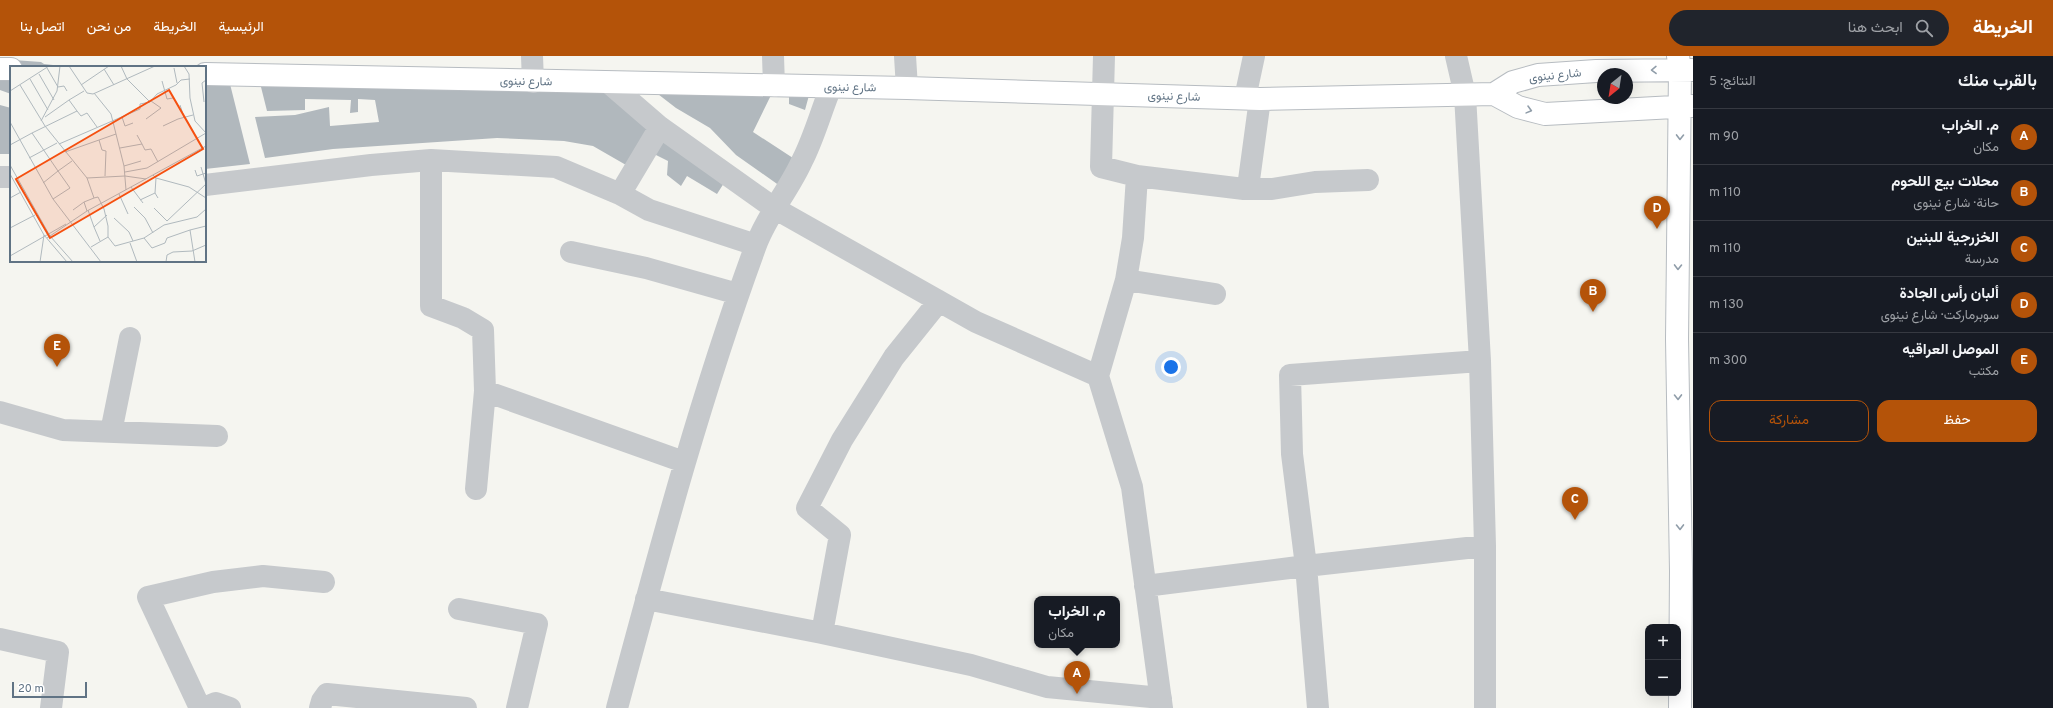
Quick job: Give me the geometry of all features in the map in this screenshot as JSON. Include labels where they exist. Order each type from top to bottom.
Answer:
[{"type":"main road","points":[[1596,71],[1620,56]]},
{"type":"main road","name":"شارع نينوى","points":[[206,74],[533,82],[907,88],[1252,98],[1494,94],[1523,78],[1684,65]]},
{"type":"main road","points":[[1680,708],[1681,571],[1677,339],[1687,106],[1684,65]]},
{"type":"main road","points":[[1494,94],[1518,107],[1545,114],[1687,106]]},
{"type":"street","points":[[532,56],[533,82]]},
{"type":"street","points":[[773,56],[774,86]]},
{"type":"street","points":[[905,56],[907,88]]},
{"type":"street","points":[[1104,56],[1101,167],[1137,176],[1244,189],[1272,189],[1315,182],[1368,180]]},
{"type":"street","points":[[1244,189],[1249,180],[1254,56]]},
{"type":"street","points":[[1456,56],[1465,95],[1480,361],[1485,546],[1485,708]]},
{"type":"street","points":[[609,83],[660,127],[774,208],[976,322],[1098,376]]},
{"type":"street","points":[[617,708],[684,462],[738,294],[756,245],[774,208],[802,161],[831,87]]},
{"type":"street","points":[[620,194],[660,127]]},
{"type":"street","points":[[206,185],[371,165],[432,160],[556,167],[620,194],[649,210],[756,245]]},
{"type":"street","points":[[432,160],[431,306],[463,318],[483,330],[485,390],[476,489]]},
{"type":"street","points":[[646,599],[822,633],[971,665],[1047,687],[1162,703],[1132,487],[1098,376],[1126,280],[1133,238],[1137,176]]},
{"type":"street","points":[[571,252],[646,268],[738,294]]},
{"type":"street","points":[[1126,280],[1215,294]]},
{"type":"street","points":[[822,633],[840,535],[807,508],[842,440],[894,357],[939,302]]},
{"type":"street","points":[[111,432],[130,338]]},
{"type":"street","points":[[1318,708],[1306,566],[1292,454],[1290,375],[1480,361]]},
{"type":"street","points":[[485,390],[684,462]]},
{"type":"street","points":[[0,412],[63,430],[217,436]]},
{"type":"street","points":[[1146,586],[1485,546]]},
{"type":"street","points":[[213,707],[148,597],[213,582],[264,576],[324,582]]},
{"type":"street","points":[[459,609],[538,624],[517,708]]},
{"type":"street","points":[[1,631],[58,652],[51,708]]},
{"type":"street","points":[[320,708],[322,701],[327,694],[466,708]]},
{"type":"building","points":[[0,59],[41,62],[44,64],[62,66],[10,66],[10,94],[0,90]]},
{"type":"building","points":[[256,67],[577,82],[661,117],[626,165],[593,146],[564,141],[497,138],[333,149],[265,158],[255,117],[295,115],[329,107],[330,126],[379,122],[375,100],[358,99],[358,112],[350,113],[351,100],[305,99],[305,110],[267,111]]},
{"type":"building","points":[[226,68],[250,164],[206,169],[206,70]]},
{"type":"building","points":[[632,74],[775,87],[753,132],[796,160],[780,186],[736,155],[710,128],[676,108]]},
{"type":"building","points":[[789,86],[811,88],[805,110],[789,104]]},
{"type":"building","points":[[0,105],[10,108],[10,154],[0,154]]},
{"type":"building","points":[[663,131],[731,172],[717,194],[687,176],[681,186],[667,175],[668,161],[650,152]]},
{"type":"place","name":"ألبان رأس الجادة","points":[[1657,229]]},
{"type":"place","name":"محلات بيع اللحوم","points":[[1593,312]]},
{"type":"place","name":"الموصل العراقيه","points":[[57,367]]},
{"type":"place","name":"الخزرجية للبنين","points":[[1575,520]]},
{"type":"place","name":"م. الخراب","points":[[1077,694]]}]
